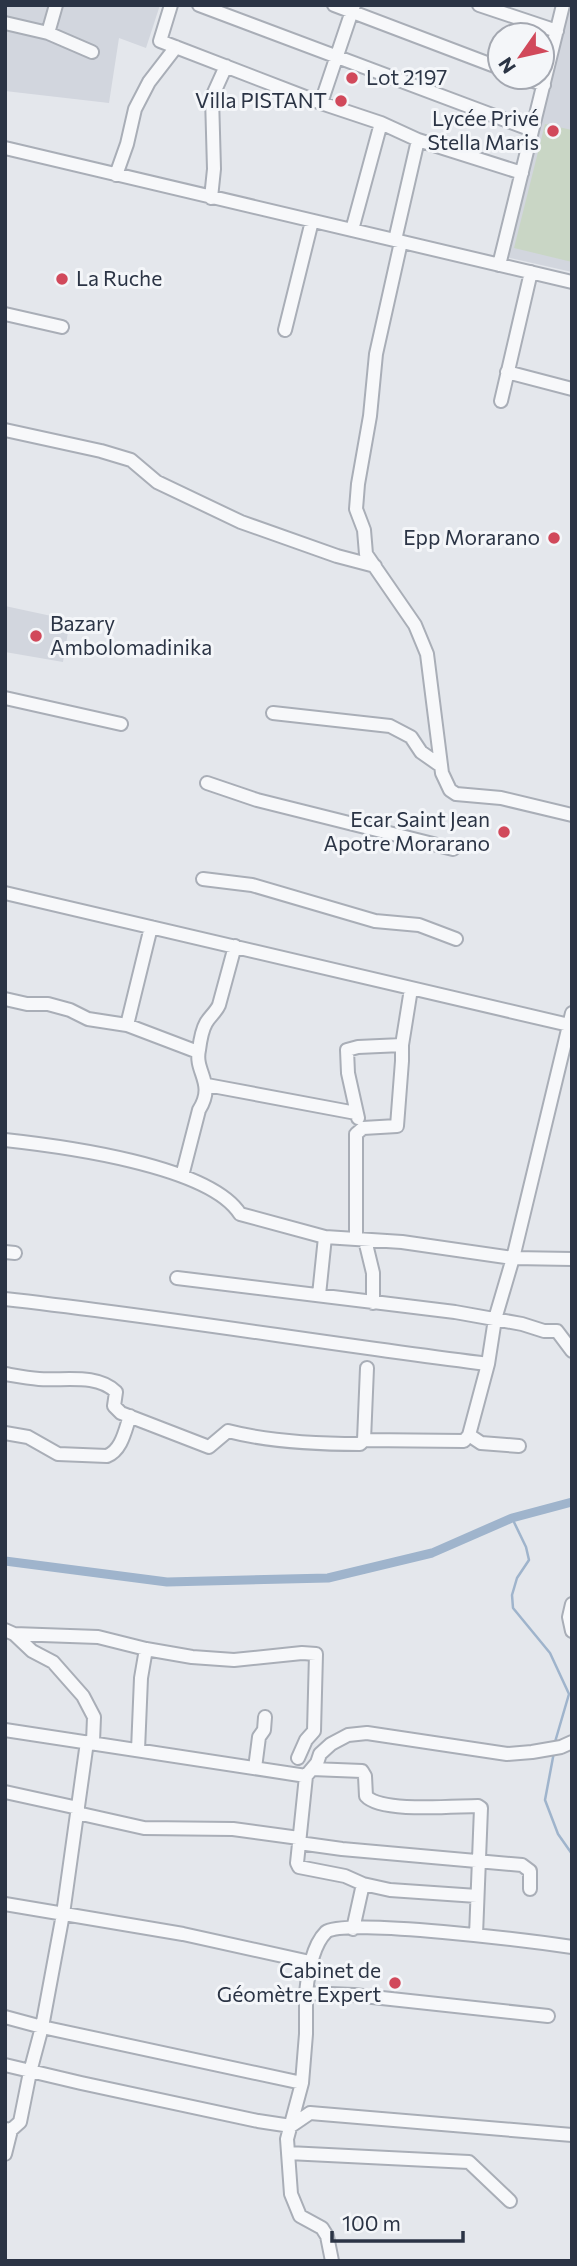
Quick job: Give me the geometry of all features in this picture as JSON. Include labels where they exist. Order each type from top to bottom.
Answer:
[{"type":"street","points":[[48,33],[56,5]]},
{"type":"street","points":[[171,5],[160,41],[321,103],[381,123],[418,140],[522,173]]},
{"type":"street","points":[[200,5],[532,130]]},
{"type":"street","points":[[334,5],[353,9],[486,62]]},
{"type":"street","points":[[479,5],[557,31]]},
{"type":"street","points":[[556,35],[564,5]]},
{"type":"street","points":[[321,103],[353,9]]},
{"type":"street","points":[[5,23],[48,33],[92,52]]},
{"type":"street","points":[[116,175],[135,109],[149,82],[176,47]]},
{"type":"street","points":[[211,198],[214,169],[212,97],[226,66]]},
{"type":"street","points":[[499,265],[542,91]]},
{"type":"street","points":[[352,230],[381,123]]},
{"type":"street","points":[[418,140],[376,354],[370,415],[358,484],[356,509],[364,530],[366,554],[415,625],[427,654],[440,766],[450,790],[501,798],[572,815]]},
{"type":"street","points":[[5,148],[572,282]]},
{"type":"street","points":[[285,330],[312,221]]},
{"type":"street","points":[[501,401],[531,272]]},
{"type":"street","points":[[5,314],[62,327]]},
{"type":"street","points":[[507,372],[572,389]]},
{"type":"street","points":[[5,430],[131,460],[157,482],[233,519],[337,556],[375,566]]},
{"type":"street","points":[[5,698],[121,724]]},
{"type":"street","points":[[273,713],[390,726],[411,737],[421,752],[440,766]]},
{"type":"street","points":[[207,783],[257,800],[453,849]]},
{"type":"street","points":[[203,879],[252,885],[375,922],[419,925],[456,939]]},
{"type":"street","points":[[5,893],[411,989],[570,1019],[513,1258],[495,1319],[488,1364],[469,1435],[464,1441],[364,1440],[360,1444],[323,1444],[228,1431],[209,1447],[117,1410],[114,1401],[116,1392],[101,1383],[72,1378],[41,1379],[5,1374]]},
{"type":"street","points":[[127,1025],[151,926]]},
{"type":"street","points":[[182,1176],[207,1085],[198,1052],[207,1021],[216,1013],[219,1005],[234,946]]},
{"type":"street","points":[[373,1303],[373,1273],[360,1240],[356,1134],[363,1128],[397,1126],[401,1045],[411,989]]},
{"type":"street","points":[[5,999],[27,1004],[48,1004],[70,1010],[88,1019],[127,1025],[198,1052]]},
{"type":"street","points":[[363,1128],[356,1113],[348,1073],[347,1050],[401,1045]]},
{"type":"street","points":[[207,1085],[356,1113]]},
{"type":"street","points":[[5,1140],[46,1144],[131,1161],[182,1176],[233,1203],[240,1214],[325,1237],[402,1242],[513,1258],[572,1258]]},
{"type":"street","points":[[319,1295],[325,1237]]},
{"type":"street","points":[[177,1278],[495,1319],[544,1331],[556,1331],[572,1350]]},
{"type":"street","points":[[5,1299],[488,1364]]},
{"type":"street","points":[[364,1440],[367,1368]]},
{"type":"street","points":[[5,1433],[28,1437],[58,1454],[98,1457],[113,1454],[130,1416]]},
{"type":"street","points":[[469,1435],[481,1443],[519,1446]]},
{"type":"street","points":[[572,1604],[569,1616],[572,1631]]},
{"type":"street","points":[[10,1632],[98,1637],[146,1650],[192,1657],[234,1660],[316,1654],[314,1731],[320,1754]]},
{"type":"street","points":[[5,2154],[8,2130],[20,2122],[42,2027],[94,1717],[83,1696],[53,1662],[32,1651],[10,1632]]},
{"type":"street","points":[[138,1750],[141,1678],[146,1650]]},
{"type":"street","points":[[255,1768],[258,1737],[264,1730],[265,1717]]},
{"type":"street","points":[[5,1730],[255,1768],[309,1772],[362,1771],[365,1776],[366,1796],[375,1802],[409,1807],[478,1805],[482,1814],[476,1935]]},
{"type":"street","points":[[298,1758],[306,1740],[314,1731]]},
{"type":"street","points":[[477,1896],[390,1890],[363,1884],[345,1876],[299,1867],[299,1840],[309,1772],[317,1763],[320,1754],[331,1744],[348,1735],[367,1733],[507,1754],[562,1746]]},
{"type":"street","points":[[5,1792],[144,1828],[233,1829],[299,1840],[526,1866],[530,1871],[530,1889]]},
{"type":"street","points":[[354,1929],[363,1884]]},
{"type":"street","points":[[5,1904],[183,1934],[310,1962]]},
{"type":"street","points":[[332,2261],[327,2236],[322,2228],[300,2216],[291,2194],[287,2139],[302,2083],[310,1962],[324,1935],[334,1928],[375,1927],[476,1935],[572,1947]]},
{"type":"street","points":[[306,1993],[354,1995],[548,2017]]},
{"type":"street","points":[[5,2017],[302,2083]]},
{"type":"street","points":[[5,2065],[291,2126],[310,2113],[572,2135]]},
{"type":"street","points":[[288,2153],[470,2162],[510,2201]]},
{"type":"shaded area","points":[[5,5],[160,5],[146,48],[119,38],[109,103],[5,91]]},
{"type":"shaded area","name":"Lycée Privé Stella Maris","points":[[568,5],[572,5],[572,272],[501,256],[545,91],[556,91],[556,50]]},
{"type":"shaded area","name":"Bazary Ambolomadinika","points":[[5,606],[70,620],[63,662],[5,652]]},
{"type":"green space","points":[[545,124],[572,130],[572,262],[514,248]]},
{"type":"waterway","points":[[5,1561],[167,1582],[328,1578],[432,1553],[512,1518],[572,1502]]},
{"type":"waterway","points":[[512,1518],[529,1560],[517,1578],[512,1595],[513,1608],[550,1653],[569,1694],[555,1742]]},
{"type":"waterway","points":[[554,1752],[545,1800],[558,1834],[572,1854]]},
{"type":"place","name":"Lot 2197","points":[[352,78]]},
{"type":"place","name":"Villa PISTANT","points":[[341,101]]},
{"type":"place","name":"Lycée Privé Stella Maris","points":[[553,131]]},
{"type":"place","name":"La Ruche","points":[[62,279]]},
{"type":"place","name":"Epp Morarano","points":[[554,538]]},
{"type":"place","name":"Bazary Ambolomadinika","points":[[36,636]]},
{"type":"place","name":"Ecar Saint Jean Apotre Morarano","points":[[504,832]]},
{"type":"place","name":"Cabinet de Géomètre Expert","points":[[395,1983]]}]
